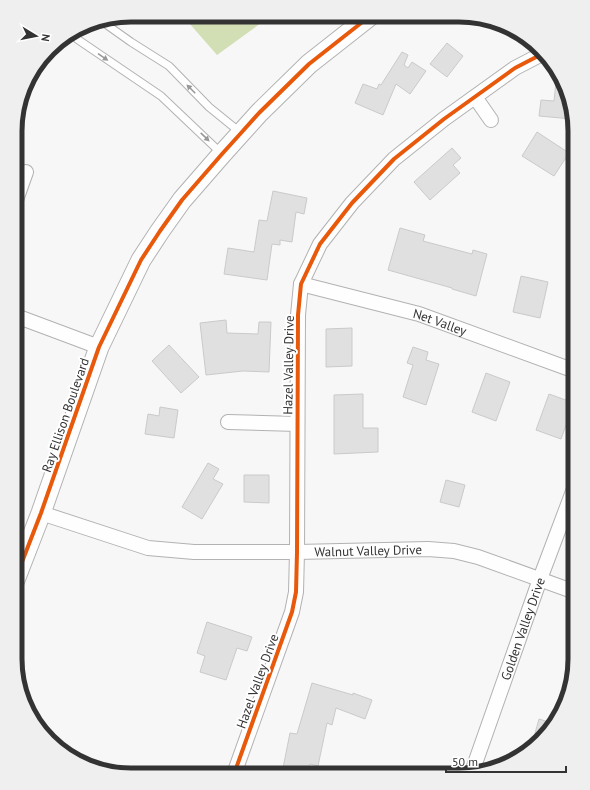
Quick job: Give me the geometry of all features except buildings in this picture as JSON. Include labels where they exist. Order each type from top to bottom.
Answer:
[{"type":"main road","name":"Ray Ellison Boulevard","points":[[22,562],[100,347],[141,260],[182,200],[259,113],[309,64],[362,22]]},
{"type":"street","name":"Hazel Valley Drive","points":[[236,768],[292,612],[296,592],[298,315],[301,284],[320,244],[352,202],[394,159],[444,119],[515,68],[538,56]]},
{"type":"street","points":[[475,97],[491,120]]},
{"type":"street","points":[[22,183],[26,172]]},
{"type":"street","name":"Net Valley","points":[[301,284],[419,314],[568,368]]},
{"type":"street","points":[[22,318],[100,347]]},
{"type":"street","points":[[228,422],[297,424]]},
{"type":"street","name":"Golden Valley Drive","points":[[474,767],[540,579],[568,505]]},
{"type":"street","name":"Walnut Valley Drive","points":[[41,513],[148,548],[194,552],[297,552],[428,549],[454,551],[478,557],[568,589]]},
{"type":"lane","points":[[107,25],[169,66],[209,107],[241,134]]},
{"type":"lane","points":[[76,38],[161,96],[222,154]]},
{"type":"green space","points":[[188,22],[262,22],[217,55]]},
{"type":"cycle path","points":[[22,562],[41,513],[99,347],[141,260],[182,200],[259,113],[309,64],[362,22]]},
{"type":"cycle path","points":[[236,768],[292,612],[296,592],[298,315],[301,284],[320,244],[352,203],[394,159],[444,119],[515,68],[538,56]]}]
